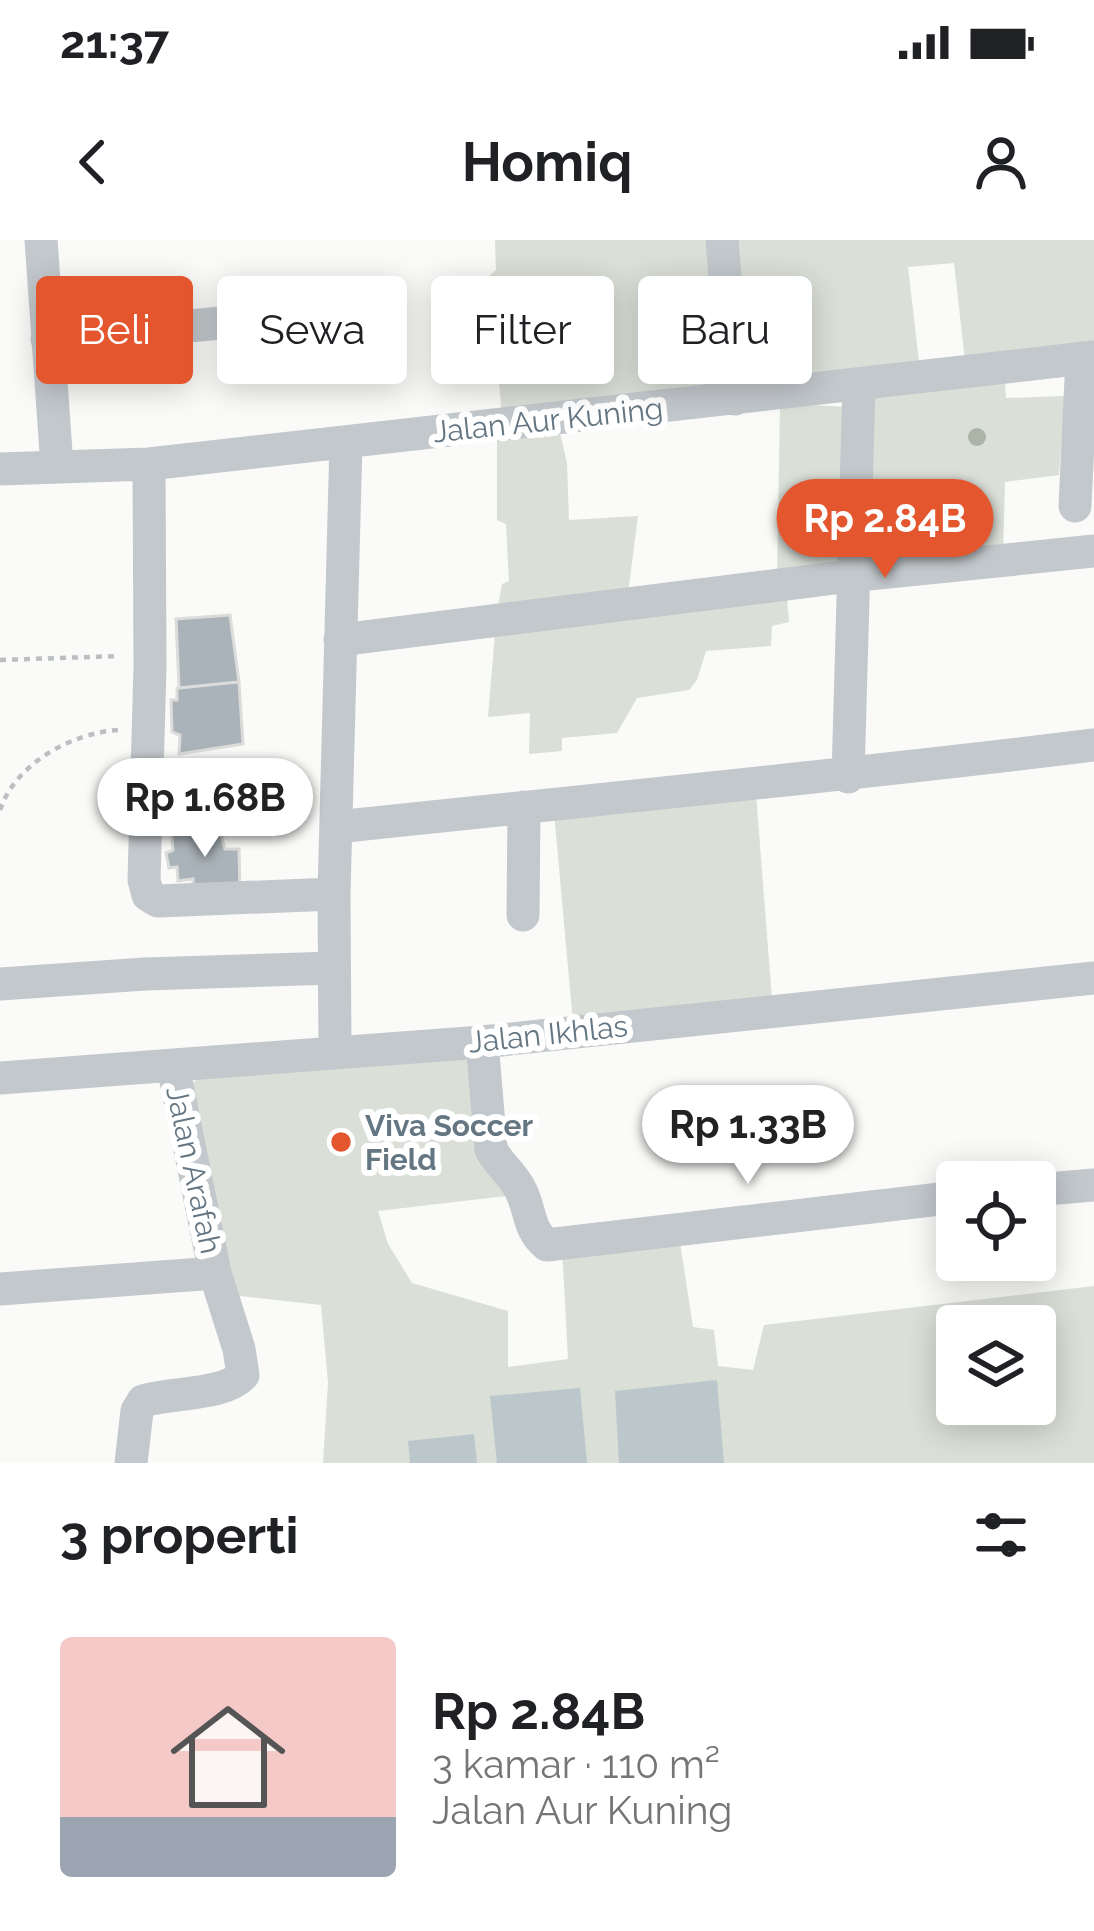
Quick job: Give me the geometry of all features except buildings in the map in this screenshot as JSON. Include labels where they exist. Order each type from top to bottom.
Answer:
[{"type":"street","points":[[41,240],[43,276]]},
{"type":"street","points":[[722,240],[735,399]]},
{"type":"street","points":[[1075,506],[1088,358]]},
{"type":"street","name":"Jalan Aur Kuning","points":[[0,469],[149,464],[1088,358]]},
{"type":"street","points":[[51,384],[57,466]]},
{"type":"street","points":[[848,777],[859,384]]},
{"type":"street","points":[[334,1051],[346,442]]},
{"type":"street","points":[[149,464],[144,880],[148,896],[167,901],[334,894]]},
{"type":"street","points":[[340,640],[851,576],[1094,551]]},
{"type":"street","points":[[337,827],[848,777],[1094,746]]},
{"type":"street","points":[[523,915],[524,807]]},
{"type":"street","points":[[0,985],[333,968]]},
{"type":"street","name":"Jalan Ikhlas","points":[[0,1078],[482,1042],[1094,978]]},
{"type":"street","points":[[482,1042],[491,1149],[521,1189],[531,1226],[547,1245],[936,1199]]},
{"type":"street","name":"Jalan Arafah","points":[[0,1289],[215,1273],[173,1066]]},
{"type":"street","points":[[1056,1188],[1094,1185]]},
{"type":"street","points":[[131,1463],[137,1411],[143,1401],[177,1392],[223,1389],[243,1375],[215,1273]]},
{"type":"path","points":[[0,661],[122,656],[150,668]]},
{"type":"path","points":[[0,810],[15,784],[65,743],[92,732],[123,729],[149,735]]},
{"type":"shaded area","points":[[495,240],[714,240],[717,276],[638,276],[638,384],[726,384],[727,390],[502,417],[499,384],[614,384],[614,276],[490,276],[496,270]]},
{"type":"shaded area","points":[[729,240],[1094,240],[1094,344],[965,361],[954,263],[908,267],[920,370],[812,381],[812,276],[733,276]]},
{"type":"shaded area","points":[[1005,380],[1006,398],[1065,396],[1059,475],[1005,482],[1003,554],[863,570],[867,398]]},
{"type":"shaded area","points":[[848,407],[846,572],[777,580],[780,408]]},
{"type":"shaded area","points":[[560,433],[567,463],[569,520],[638,516],[628,593],[498,606],[502,584],[509,581],[506,524],[497,520],[497,439]]},
{"type":"shaded area","points":[[787,597],[789,622],[772,626],[771,646],[706,651],[689,690],[637,698],[617,733],[562,738],[562,751],[529,754],[530,713],[488,717],[495,634]]},
{"type":"shaded area","points":[[756,794],[772,999],[573,1023],[554,812]]},
{"type":"shaded area","points":[[456,1058],[473,1061],[514,1195],[378,1211],[388,1244],[412,1283],[508,1311],[508,1367],[568,1359],[562,1248],[679,1236],[693,1327],[714,1330],[718,1366],[753,1370],[764,1325],[1094,1286],[1094,1463],[323,1463],[328,1383],[321,1305],[231,1295],[190,1086],[199,1077]]},
{"type":"shaded area","points":[[717,1380],[724,1463],[619,1463],[615,1391]]},
{"type":"shaded area","points":[[580,1388],[587,1463],[497,1463],[490,1396]]},
{"type":"shaded area","points":[[474,1434],[477,1463],[410,1463],[408,1441]]},
{"type":"place","name":"Viva Soccer Field","points":[[341,1142]]}]
